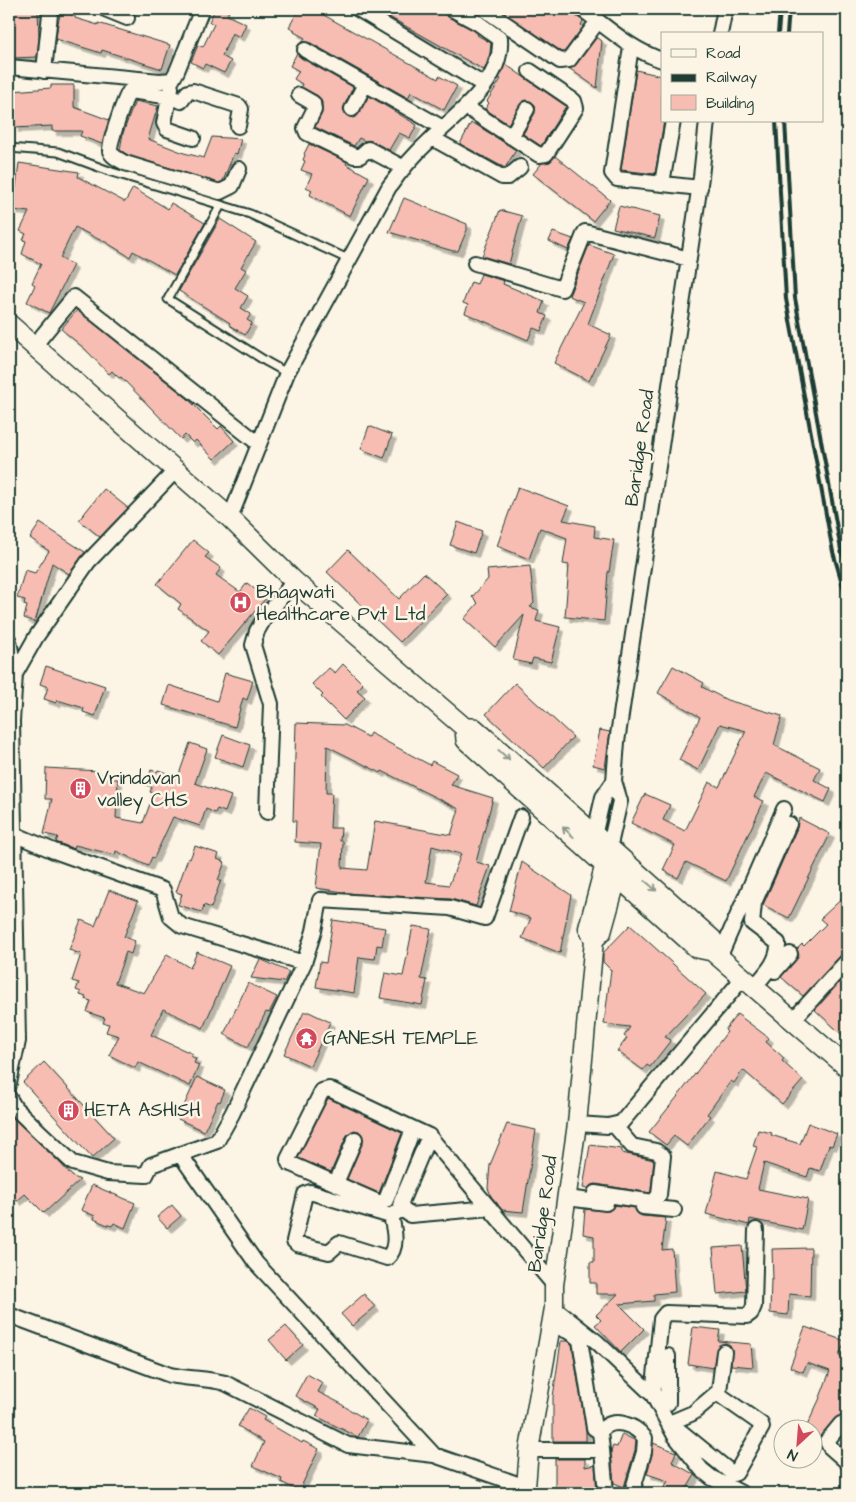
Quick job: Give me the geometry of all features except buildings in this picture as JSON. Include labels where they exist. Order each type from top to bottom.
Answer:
[{"type":"main road","points":[[9,324],[230,518],[294,581],[465,728],[466,740],[592,844],[697,948],[716,955],[847,1067]]},
{"type":"street","points":[[44,71],[50,14],[48,9]]},
{"type":"street","points":[[105,9],[127,18]]},
{"type":"street","points":[[194,138],[167,128],[164,124],[171,97],[172,80],[202,9]]},
{"type":"street","points":[[358,9],[484,85]]},
{"type":"street","points":[[230,518],[287,373],[389,187],[432,138],[466,107],[495,68],[501,48],[500,39],[478,23],[452,9]]},
{"type":"street","points":[[484,9],[560,61],[569,60],[598,21]]},
{"type":"street","points":[[582,9],[632,47],[661,60]]},
{"type":"street","points":[[720,32],[725,9]]},
{"type":"street","points":[[632,47],[612,173],[617,179],[700,188]]},
{"type":"street","points":[[305,50],[443,128]]},
{"type":"street","points":[[9,67],[160,82],[172,80]]},
{"type":"street","points":[[466,107],[538,155],[546,154],[576,108],[574,101],[530,71]]},
{"type":"street","points":[[352,109],[364,84]]},
{"type":"street","points":[[238,126],[241,109],[239,106],[193,92],[188,92],[181,101],[171,97],[130,91],[127,94],[110,149],[112,155],[125,163],[220,192],[232,186],[239,169]]},
{"type":"street","points":[[299,95],[313,103],[314,110],[305,128],[307,132],[354,156],[360,156],[368,149],[404,168]]},
{"type":"street","points":[[511,137],[527,109]]},
{"type":"street","points":[[662,184],[673,122]]},
{"type":"street","name":"Baridge Road","points":[[614,782],[617,742],[700,188],[707,122]]},
{"type":"street","points":[[432,138],[502,177],[508,177],[520,167]]},
{"type":"street","points":[[475,263],[562,289],[585,232],[689,258]]},
{"type":"street","points":[[34,346],[74,297],[259,444]]},
{"type":"street","points":[[15,674],[36,638],[88,562],[175,470]]},
{"type":"street","points":[[267,812],[270,704],[253,645],[256,631],[294,581]]},
{"type":"street","points":[[9,641],[15,674],[10,751],[18,1041],[9,1083]]},
{"type":"street","points":[[592,844],[603,797],[614,782]]},
{"type":"street","points":[[613,863],[620,801],[614,782]]},
{"type":"street","points":[[716,955],[784,809]]},
{"type":"street","points":[[9,1098],[15,1108],[73,1163],[108,1173],[146,1175],[151,1165],[217,1141],[232,1114],[304,963],[314,931],[320,900],[450,908],[485,918],[522,817]]},
{"type":"street","points":[[577,1124],[608,1126],[621,1123],[776,959],[778,943],[752,923],[754,903],[789,824]]},
{"type":"street","points":[[11,833],[54,851],[163,890],[171,917],[182,926],[304,963]]},
{"type":"street","name":"Baridge Road","points":[[526,1490],[530,1450],[552,1316],[554,1285],[568,1198],[577,1124],[594,940],[602,932],[613,863]]},
{"type":"street","points":[[752,986],[790,954]]},
{"type":"street","points":[[793,1020],[847,961]]},
{"type":"street","points":[[413,1129],[386,1200],[380,1203],[289,1163],[288,1159],[322,1091],[329,1089],[429,1136],[554,1285]]},
{"type":"street","points":[[595,1193],[653,1202],[659,1195],[662,1156],[656,1151],[632,1146],[614,1125]]},
{"type":"street","points":[[429,1136],[397,1212],[395,1241],[391,1256],[387,1258],[339,1243],[330,1252],[297,1244],[294,1241],[305,1194],[310,1192],[397,1212],[410,1215],[490,1208]]},
{"type":"street","points":[[336,1183],[354,1139]]},
{"type":"street","points":[[180,1154],[256,1263],[434,1455]]},
{"type":"street","points":[[568,1198],[674,1210]]},
{"type":"street","points":[[724,1352],[719,1390],[721,1396],[762,1427],[736,1473],[726,1477],[702,1470],[676,1436],[653,1395],[661,1319],[666,1313],[747,1316],[751,1313],[754,1306],[756,1230]]},
{"type":"street","points":[[9,1314],[170,1376],[210,1379],[225,1383],[348,1445],[434,1455],[526,1490]]},
{"type":"street","points":[[552,1316],[598,1342],[653,1395],[668,1403]]},
{"type":"street","points":[[552,1316],[580,1340],[594,1428],[600,1432]]},
{"type":"street","points":[[668,1356],[668,1403],[670,1413],[678,1430],[742,1493]]},
{"type":"street","points":[[674,1421],[693,1413],[719,1390]]},
{"type":"street","points":[[606,1493],[600,1432],[603,1427],[619,1423],[629,1424],[645,1438],[644,1452],[632,1492]]},
{"type":"street","points":[[840,1424],[827,1441],[830,1447],[847,1462]]},
{"type":"street","points":[[530,1450],[602,1450]]},
{"type":"lane","points":[[9,148],[58,152],[112,172],[250,214],[350,260]]},
{"type":"lane","points":[[221,205],[168,299],[287,373]]},
{"type":"railway","points":[[778,32],[780,9]]},
{"type":"railway","points":[[787,32],[789,9]]},
{"type":"railway","points":[[776,122],[786,299],[833,552],[847,600]]},
{"type":"railway","points":[[785,122],[795,298],[841,550],[847,569]]},
{"type":"place","name":"Bhagwati Healthcare Pvt Ltd","points":[[240,603]]},
{"type":"place","name":"Vrindavan valley CHS","points":[[81,789]]},
{"type":"place","name":"GANESH TEMPLE","points":[[307,1038]]},
{"type":"place","name":"HETA ASHISH","points":[[68,1110]]}]
